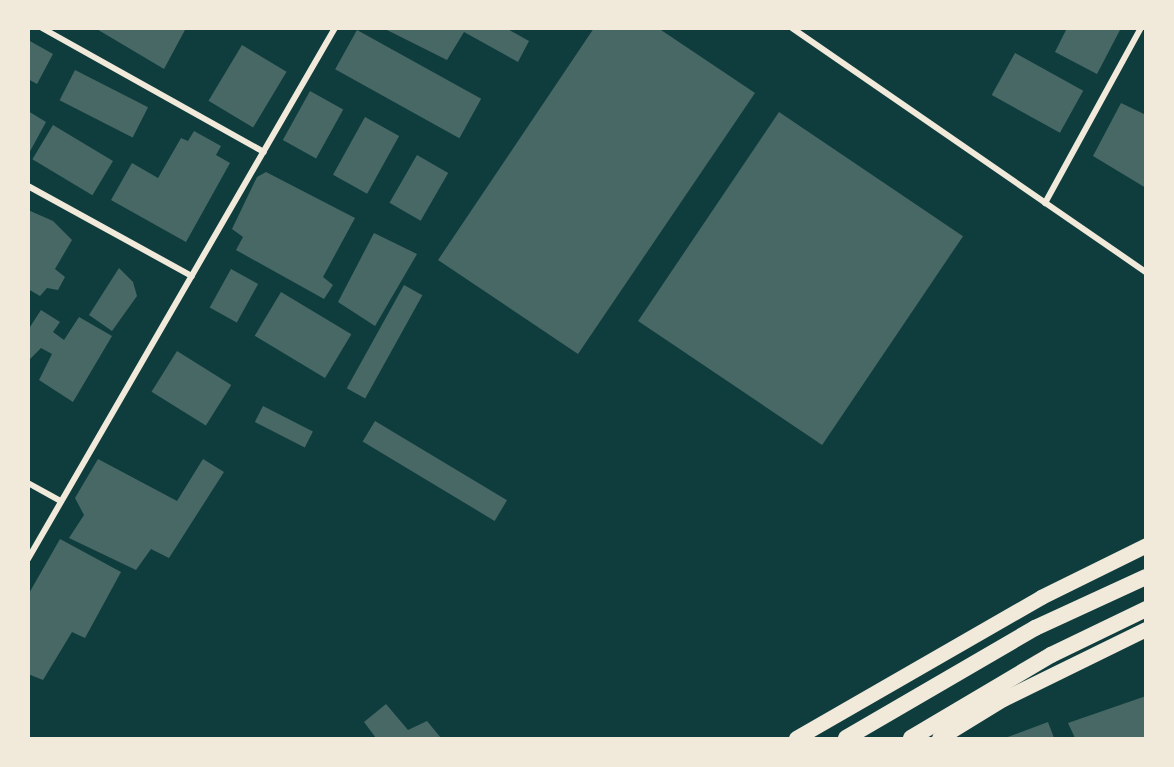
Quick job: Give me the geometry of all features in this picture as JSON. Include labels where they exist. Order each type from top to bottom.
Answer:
[{"type":"highway","points":[[846,738],[1035,628],[1146,578]]},
{"type":"highway","points":[[911,738],[1051,655],[1146,609]]},
{"type":"main road","points":[[796,738],[1041,597],[1146,544]]},
{"type":"main road","points":[[939,738],[1003,699],[1146,629]]},
{"type":"street","points":[[42,28],[264,152]]},
{"type":"street","points":[[28,559],[335,28]]},
{"type":"street","points":[[792,28],[1146,272]]},
{"type":"street","points":[[1046,203],[1141,28]]},
{"type":"street","points":[[28,186],[192,276]]},
{"type":"street","points":[[28,483],[60,501]]},
{"type":"building","points":[[95,28],[186,28],[164,69]]},
{"type":"building","points":[[383,28],[506,28],[529,41],[518,62],[464,32],[447,60]]},
{"type":"building","points":[[594,28],[658,28],[755,93],[578,354],[438,260]]},
{"type":"building","points":[[1067,28],[1121,28],[1097,74],[1055,52]]},
{"type":"building","points":[[357,30],[481,99],[459,138],[335,69]]},
{"type":"building","points":[[28,40],[53,54],[37,84],[28,79]]},
{"type":"building","points":[[242,45],[287,72],[253,127],[209,101]]},
{"type":"building","points":[[1015,53],[1083,91],[1060,133],[992,95]]},
{"type":"building","points":[[75,70],[148,107],[133,138],[60,100]]},
{"type":"building","points":[[310,91],[343,109],[316,158],[283,140]]},
{"type":"building","points":[[1121,103],[1146,115],[1146,188],[1093,156]]},
{"type":"building","points":[[28,111],[46,122],[28,155]]},
{"type":"building","points":[[779,112],[963,236],[822,445],[638,321]]},
{"type":"building","points":[[365,117],[399,136],[367,194],[333,175]]},
{"type":"building","points":[[53,125],[113,161],[92,195],[32,159]]},
{"type":"building","points":[[194,131],[221,146],[216,155],[230,163],[186,242],[111,200],[132,163],[158,178],[181,138],[188,141]]},
{"type":"building","points":[[417,155],[448,173],[421,221],[390,203]]},
{"type":"building","points":[[266,172],[355,218],[323,277],[333,285],[324,299],[236,250],[243,237],[232,229],[257,177]]},
{"type":"building","points":[[28,210],[53,221],[72,240],[55,269],[65,277],[58,290],[47,288],[40,296],[28,289]]},
{"type":"building","points":[[374,233],[417,254],[375,326],[338,302]]},
{"type":"building","points":[[119,268],[133,282],[137,296],[112,331],[89,315]]},
{"type":"building","points":[[231,269],[258,284],[237,323],[210,307]]},
{"type":"building","points":[[404,285],[422,295],[365,398],[347,388]]},
{"type":"building","points":[[281,292],[351,334],[325,378],[255,336]]},
{"type":"building","points":[[41,310],[60,322],[53,332],[64,340],[79,317],[112,336],[73,402],[39,380],[52,354],[41,348],[28,361],[28,330]]},
{"type":"building","points":[[177,351],[231,385],[206,426],[152,392]]},
{"type":"building","points":[[263,406],[313,431],[305,447],[255,422]]},
{"type":"building","points":[[375,421],[507,500],[495,521],[363,442]]},
{"type":"building","points":[[98,459],[177,501],[203,459],[224,472],[169,558],[151,549],[136,570],[69,538],[84,515],[75,498]]},
{"type":"building","points":[[60,539],[121,572],[85,638],[72,632],[43,680],[28,674],[28,595]]},
{"type":"building","points":[[1146,696],[1146,738],[1075,738],[1068,723]]},
{"type":"building","points":[[386,704],[408,730],[427,721],[441,738],[376,738],[364,722]]},
{"type":"building","points":[[1048,722],[1054,738],[1005,738]]}]
